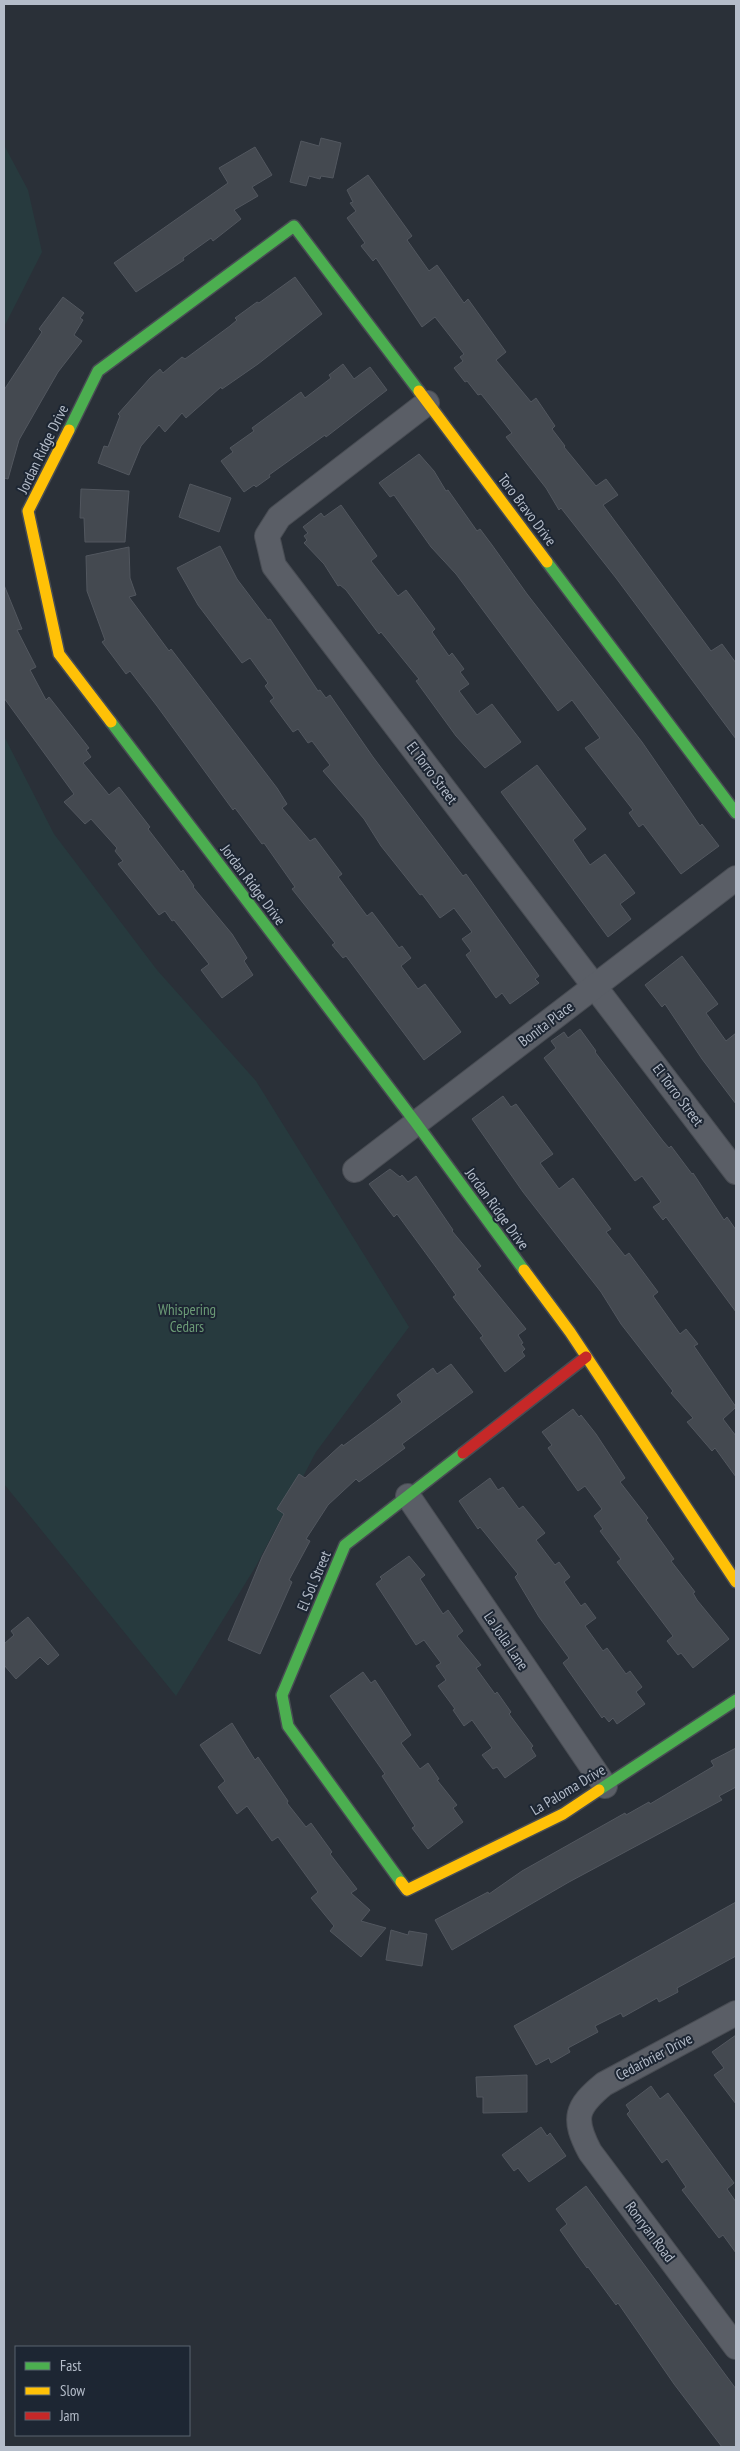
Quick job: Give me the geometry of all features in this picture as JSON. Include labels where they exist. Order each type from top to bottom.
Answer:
[{"type":"street","name":"Toro Bravo Drive","points":[[294,226],[736,812]]},
{"type":"street","name":"Jordan Ridge Drive","points":[[294,226],[98,371],[28,511],[59,654],[416,1123],[586,1357],[736,1582]]},
{"type":"street","name":"El Torro Street","points":[[427,403],[279,517],[267,536],[274,566],[736,1172]]},
{"type":"street","name":"Bonita Place","points":[[355,1170],[736,878]]},
{"type":"street","name":"El Sol Street","points":[[407,1890],[288,1726],[282,1695],[345,1545],[586,1357]]},
{"type":"street","name":"La Jolla Lane","points":[[408,1496],[605,1786]]},
{"type":"street","name":"La Paloma Drive","points":[[407,1890],[563,1814],[736,1700]]},
{"type":"street","name":"Cedarbrier Drive","points":[[579,2110],[592,2094],[604,2084],[736,2013]]},
{"type":"street","name":"Ronryan Road","points":[[579,2110],[580,2127],[590,2152],[736,2347]]},
{"type":"green space","points":[[4,145],[28,190],[42,252],[4,327]]},
{"type":"green space","name":"Whispering Cedars","points":[[4,736],[54,834],[157,970],[256,1081],[409,1327],[316,1452],[256,1566],[176,1696],[4,1484]]},
{"type":"building","points":[[321,138],[341,143],[333,178],[321,176],[320,179],[309,176],[306,186],[290,182],[301,141],[319,146]]},
{"type":"building","points":[[255,147],[272,175],[252,187],[258,196],[234,210],[241,219],[213,241],[211,238],[183,258],[184,260],[136,292],[114,263],[228,183],[219,168]]},
{"type":"building","points":[[368,175],[412,236],[407,240],[429,271],[437,265],[464,303],[468,299],[506,352],[496,360],[531,402],[536,398],[555,426],[552,429],[564,447],[596,486],[606,479],[618,495],[603,505],[711,651],[722,644],[736,663],[736,739],[616,578],[561,508],[559,510],[546,488],[506,437],[512,433],[481,394],[478,395],[454,368],[463,361],[460,357],[464,354],[435,317],[422,327],[376,258],[373,261],[361,246],[365,243],[347,218],[356,211],[350,203],[353,202],[347,190]]},
{"type":"building","points":[[295,277],[322,314],[258,364],[222,389],[221,387],[186,418],[182,413],[165,432],[159,425],[141,446],[129,475],[98,463],[104,446],[108,447],[120,416],[118,414],[150,378],[160,369],[163,373],[182,357],[185,359],[230,326],[237,320],[235,318]]},
{"type":"building","points":[[63,297],[84,313],[80,318],[83,320],[74,335],[82,341],[58,372],[19,440],[8,479],[4,478],[4,390],[42,332],[39,329]]},
{"type":"building","points":[[343,364],[354,379],[370,367],[387,390],[326,437],[325,435],[269,475],[270,477],[256,487],[254,485],[244,492],[221,461],[233,452],[230,448],[254,431],[252,428],[301,392],[305,398],[331,378],[329,375]]},
{"type":"building","points":[[419,454],[434,471],[446,491],[448,490],[477,531],[480,529],[527,594],[642,742],[700,826],[702,824],[719,846],[681,874],[643,824],[639,827],[629,813],[633,810],[585,748],[600,738],[572,700],[558,711],[456,574],[431,547],[394,495],[390,497],[379,483]]},
{"type":"building","points":[[190,484],[231,498],[219,532],[179,517]]},
{"type":"building","points":[[81,489],[129,491],[125,542],[85,542],[84,518],[80,518]]},
{"type":"building","points":[[341,505],[377,556],[371,561],[398,596],[406,590],[435,629],[432,632],[449,656],[452,653],[464,669],[460,672],[469,684],[459,691],[477,715],[492,704],[521,742],[485,768],[456,736],[416,681],[419,679],[381,632],[379,634],[346,590],[340,585],[338,586],[324,564],[304,543],[307,540],[304,536],[308,533],[303,527],[321,513],[324,517]]},
{"type":"building","points":[[220,546],[237,579],[268,620],[270,619],[318,691],[320,690],[326,698],[330,695],[373,757],[463,876],[466,874],[539,976],[535,979],[539,983],[510,1004],[502,993],[496,998],[466,955],[471,951],[462,939],[472,932],[454,908],[440,918],[422,894],[420,895],[381,846],[364,819],[323,771],[330,765],[312,741],[308,743],[298,729],[293,732],[270,701],[274,698],[265,686],[268,683],[250,658],[242,663],[198,605],[177,568]]},
{"type":"building","points":[[129,547],[130,578],[136,595],[129,597],[277,788],[287,804],[282,808],[310,841],[315,838],[342,874],[338,877],[367,916],[372,912],[399,948],[402,946],[411,958],[401,966],[418,989],[425,984],[461,1032],[424,1060],[346,956],[343,958],[332,945],[335,943],[292,889],[295,887],[264,843],[262,844],[235,808],[233,810],[130,671],[126,674],[102,642],[105,640],[87,591],[86,556]]},
{"type":"building","points":[[4,585],[22,629],[17,630],[36,667],[30,670],[46,700],[49,697],[89,748],[86,750],[91,757],[83,763],[109,795],[119,787],[181,872],[183,870],[193,887],[232,934],[247,958],[244,961],[253,975],[222,998],[201,970],[209,964],[165,911],[159,915],[118,864],[123,861],[115,851],[117,848],[91,819],[85,824],[64,802],[74,794],[4,698]]},
{"type":"building","points":[[537,765],[586,829],[573,840],[590,865],[605,854],[635,893],[620,904],[631,919],[608,937],[501,792]]},
{"type":"building","points":[[682,956],[718,1004],[706,1013],[726,1041],[736,1033],[736,1104],[702,1059],[665,1004],[662,1007],[645,985]]},
{"type":"building","points":[[580,1029],[595,1052],[663,1141],[669,1148],[671,1146],[693,1173],[724,1220],[727,1217],[736,1230],[736,1312],[666,1217],[663,1220],[653,1207],[661,1202],[642,1176],[635,1181],[544,1058],[556,1048],[551,1041],[564,1032],[568,1038]]},
{"type":"building","points":[[503,1096],[511,1107],[516,1104],[553,1154],[540,1163],[559,1189],[573,1178],[611,1229],[606,1232],[625,1256],[629,1253],[658,1292],[653,1296],[680,1334],[686,1329],[698,1344],[694,1346],[736,1407],[723,1419],[736,1436],[736,1477],[715,1448],[712,1451],[687,1422],[693,1418],[671,1393],[673,1391],[621,1324],[601,1292],[523,1192],[472,1119]]},
{"type":"building","points":[[390,1169],[400,1177],[402,1175],[408,1182],[416,1176],[452,1231],[481,1266],[477,1269],[526,1329],[518,1335],[525,1349],[522,1352],[525,1356],[505,1372],[480,1338],[483,1336],[453,1297],[456,1295],[441,1274],[397,1214],[394,1217],[369,1184]]},
{"type":"building","points":[[451,1364],[473,1392],[402,1444],[405,1448],[359,1482],[356,1479],[328,1505],[306,1539],[310,1541],[289,1580],[292,1582],[260,1654],[228,1640],[262,1557],[284,1514],[277,1509],[299,1474],[305,1478],[342,1444],[343,1446],[402,1402],[397,1395],[433,1368],[437,1374]]},
{"type":"building","points":[[573,1409],[579,1417],[581,1415],[596,1434],[625,1478],[620,1482],[648,1518],[646,1520],[674,1559],[671,1561],[695,1592],[693,1593],[697,1600],[729,1639],[693,1668],[681,1653],[678,1655],[667,1641],[673,1636],[617,1562],[621,1559],[600,1531],[603,1529],[594,1516],[602,1509],[585,1486],[578,1491],[548,1448],[552,1445],[542,1432]]},
{"type":"building","points":[[490,1478],[498,1490],[503,1487],[519,1509],[523,1506],[545,1533],[536,1540],[555,1565],[559,1562],[570,1577],[564,1582],[581,1606],[585,1603],[596,1618],[585,1626],[603,1651],[607,1648],[626,1674],[630,1671],[642,1687],[636,1692],[645,1704],[617,1724],[613,1718],[609,1722],[604,1716],[602,1718],[582,1690],[563,1663],[569,1658],[539,1617],[515,1577],[518,1574],[480,1527],[478,1529],[459,1501]]},
{"type":"building","points":[[409,1556],[425,1575],[420,1579],[443,1614],[448,1610],[463,1631],[457,1636],[481,1665],[476,1668],[495,1694],[497,1692],[511,1712],[509,1714],[533,1746],[531,1748],[536,1756],[505,1778],[497,1767],[493,1769],[482,1755],[492,1748],[472,1720],[464,1726],[453,1710],[455,1709],[438,1686],[446,1680],[436,1666],[441,1663],[424,1640],[416,1645],[376,1584],[382,1579],[380,1577]]},
{"type":"building","points":[[28,1617],[59,1655],[48,1665],[40,1657],[16,1679],[4,1665],[4,1644],[14,1635],[11,1631]]},
{"type":"building","points":[[363,1672],[371,1683],[375,1680],[411,1735],[401,1743],[420,1769],[428,1763],[439,1779],[437,1780],[457,1805],[453,1808],[463,1822],[428,1849],[412,1828],[415,1826],[382,1776],[385,1774],[330,1696]]},
{"type":"building","points":[[232,1723],[255,1760],[258,1757],[288,1801],[287,1803],[306,1827],[311,1823],[332,1852],[330,1854],[357,1889],[351,1893],[370,1910],[361,1921],[386,1928],[361,1957],[330,1931],[334,1926],[311,1898],[318,1892],[278,1837],[272,1841],[247,1806],[237,1814],[218,1787],[225,1781],[200,1745]]},
{"type":"building","points":[[736,1748],[736,1787],[719,1796],[722,1800],[569,1882],[452,1950],[435,1920],[488,1892],[489,1894],[522,1871],[625,1813],[626,1815],[649,1802],[650,1804],[714,1766],[711,1761]]},
{"type":"building","points":[[736,1902],[736,1956],[677,1988],[678,1992],[659,2002],[657,1998],[623,2017],[621,2013],[595,2026],[598,2032],[568,2048],[570,2052],[551,2063],[549,2058],[536,2065],[514,2026]]},
{"type":"building","points":[[391,1930],[408,1935],[409,1931],[427,1934],[422,1966],[386,1960]]},
{"type":"building","points":[[736,2035],[736,2104],[714,2075],[724,2068],[712,2052]]},
{"type":"building","points":[[527,2075],[527,2112],[483,2113],[483,2097],[477,2097],[476,2077]]},
{"type":"building","points":[[651,2086],[660,2099],[668,2093],[734,2183],[727,2189],[736,2202],[736,2253],[723,2235],[719,2238],[682,2190],[686,2187],[667,2159],[662,2163],[627,2114],[630,2111],[626,2105]]},
{"type":"building","points":[[541,2127],[547,2136],[550,2133],[566,2156],[529,2182],[518,2168],[514,2171],[502,2155]]},
{"type":"building","points":[[586,2186],[736,2389],[736,2447],[722,2447],[674,2384],[618,2303],[616,2305],[560,2230],[567,2224],[556,2209]]},
{"type":"traffic: fast","points":[[69,430],[98,371],[294,226],[419,391]]},
{"type":"traffic: fast","points":[[547,562],[736,813]]},
{"type":"traffic: fast","points":[[111,722],[416,1123],[524,1270]]},
{"type":"traffic: fast","points":[[401,1882],[288,1726],[282,1695],[345,1545],[463,1453]]},
{"type":"traffic: fast","points":[[599,1790],[736,1700]]},
{"type":"traffic: slow","points":[[419,391],[547,562]]},
{"type":"traffic: slow","points":[[69,430],[28,511],[59,654],[111,722]]},
{"type":"traffic: slow","points":[[524,1270],[570,1332],[736,1582]]},
{"type":"traffic: slow","points":[[401,1882],[407,1890],[563,1814],[599,1790]]},
{"type":"traffic: jam","points":[[463,1453],[586,1357]]}]
